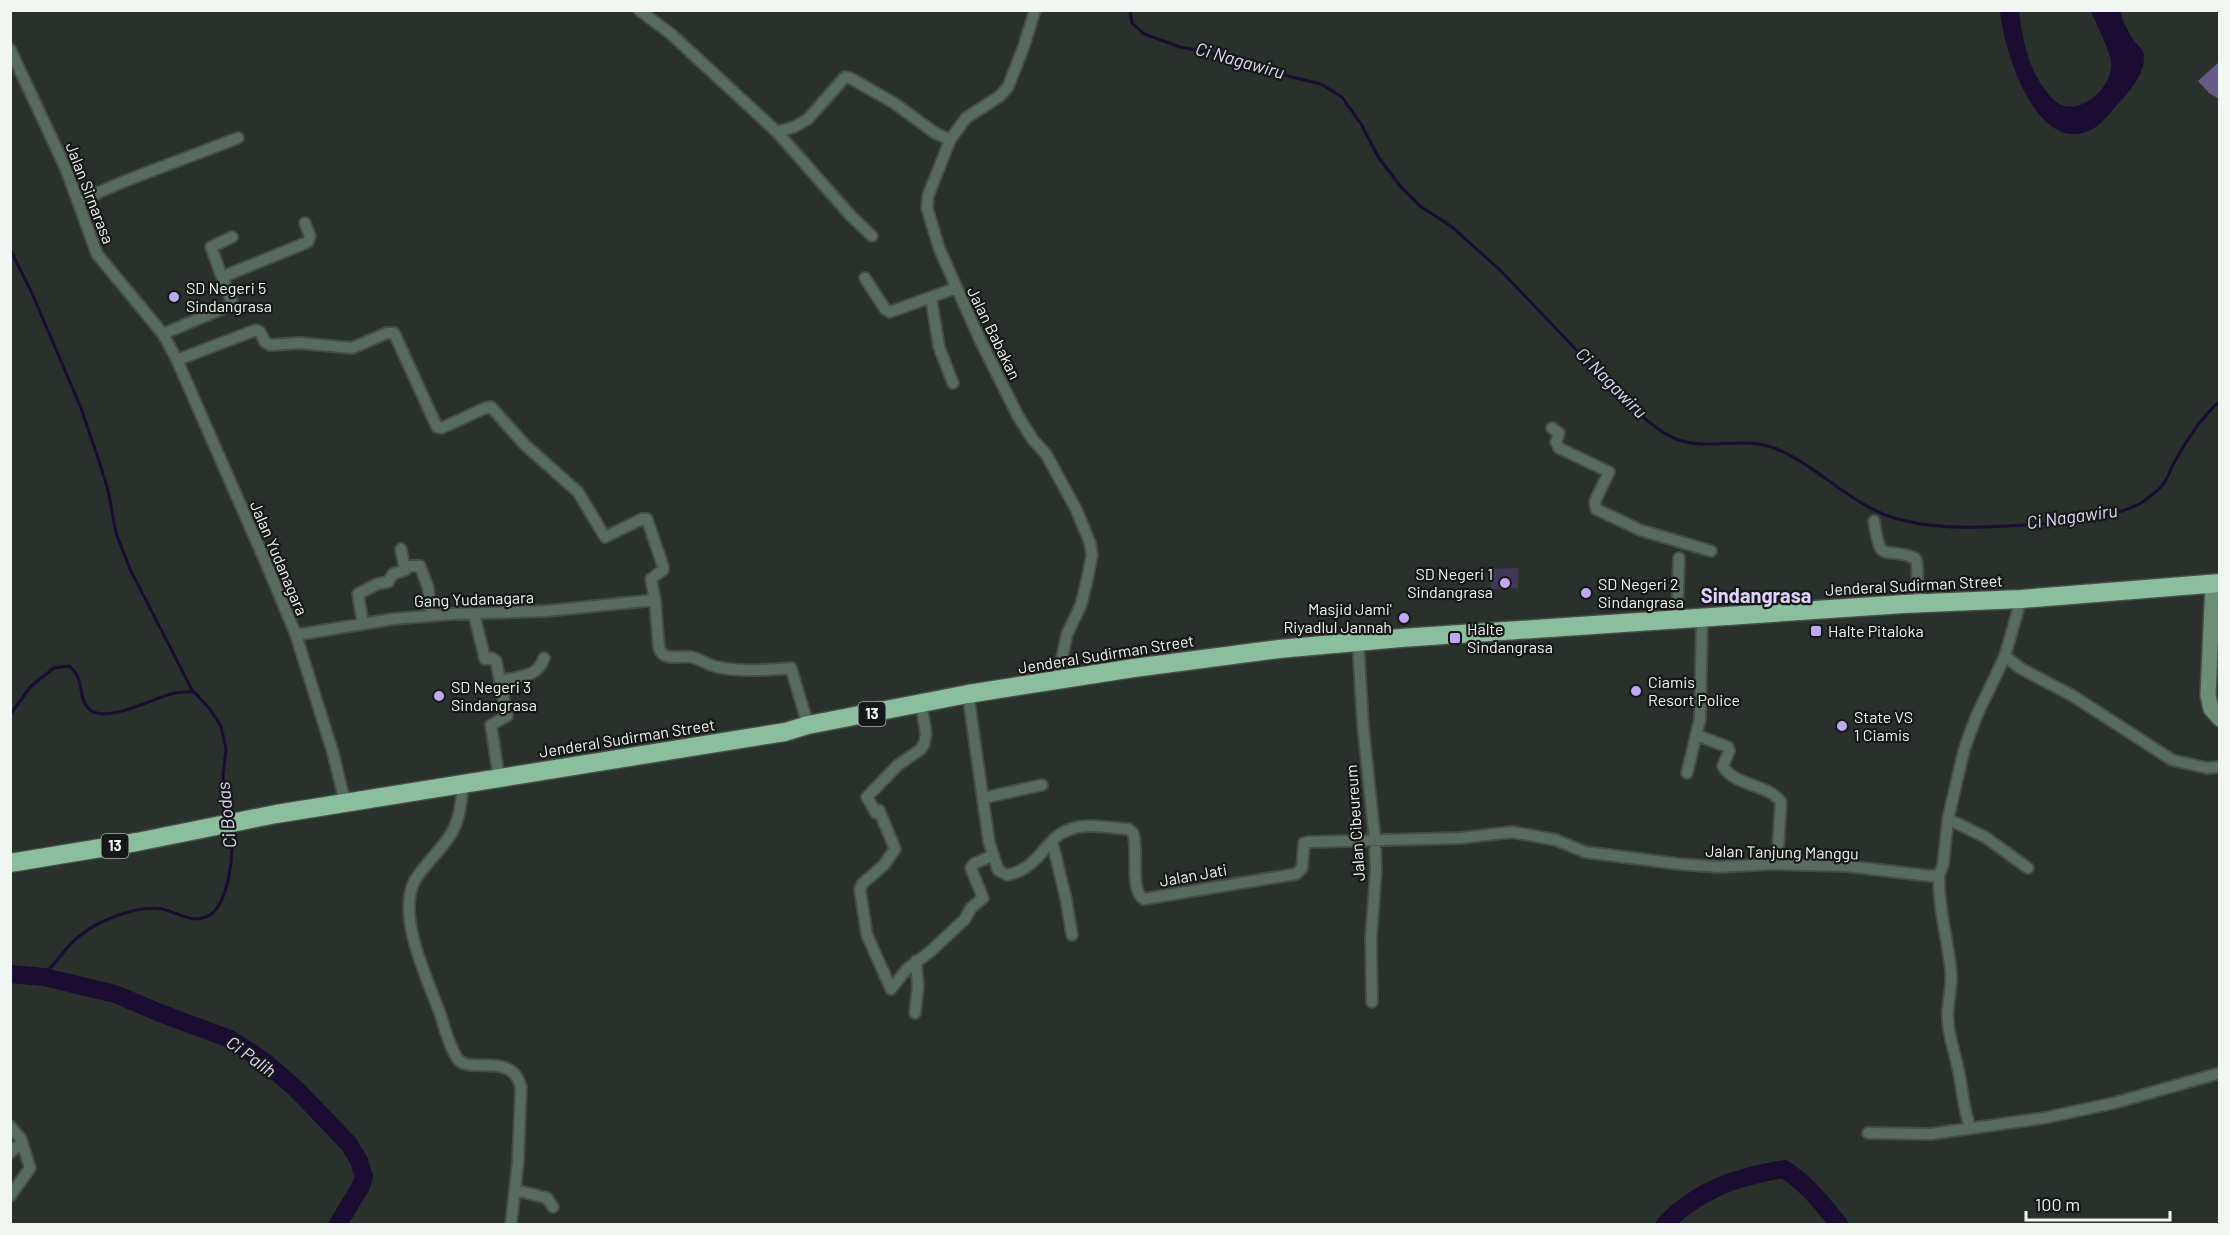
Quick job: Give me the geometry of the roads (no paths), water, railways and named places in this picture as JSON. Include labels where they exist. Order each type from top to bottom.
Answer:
[{"type":"highway","name":"Jenderal Sudirman Street","points":[[10,863],[137,842],[345,802],[785,732],[808,725],[968,694],[1222,656],[1358,642],[1677,619],[2021,599],[2216,584]]},
{"type":"street","points":[[639,10],[671,34],[777,132],[851,216],[872,236]]},
{"type":"street","name":"Jalan Babakan","points":[[1035,10],[1008,87],[1000,96],[966,118],[950,140],[928,196],[927,208],[933,234],[956,288],[1018,416],[1033,440],[1046,454],[1076,509],[1090,543],[1092,555],[1087,580],[1081,605],[1067,634],[1057,681]]},
{"type":"street","name":"Jalan Sirnarasa","points":[[10,49],[79,201],[97,254],[163,334]]},
{"type":"street","points":[[777,132],[794,127],[808,119],[845,77],[894,103],[919,122],[950,140]]},
{"type":"street","points":[[79,201],[238,138]]},
{"type":"street","points":[[222,277],[308,242],[310,236],[304,224]]},
{"type":"street","points":[[163,334],[231,305],[232,302],[211,247],[232,237]]},
{"type":"street","points":[[865,278],[885,309],[890,312],[956,288]]},
{"type":"street","points":[[931,298],[939,347],[953,383]]},
{"type":"street","points":[[177,360],[256,330],[270,345],[299,343],[352,348],[391,332],[394,333],[439,428],[491,407],[525,445],[578,492],[605,537],[642,519],[647,519],[663,568],[651,579],[659,648],[662,654],[666,657],[687,657],[730,669],[791,668],[794,671],[808,725]]},
{"type":"street","name":"Jalan Yudanagara","points":[[163,334],[177,360],[296,635],[333,753],[345,802]]},
{"type":"street","points":[[1552,428],[1559,433],[1556,442],[1559,448],[1613,474],[1595,501],[1596,509],[1640,530],[1711,551]]},
{"type":"street","points":[[1874,521],[1879,547],[1883,552],[1915,558],[1918,604]]},
{"type":"street","points":[[400,549],[405,570]]},
{"type":"street","points":[[1677,619],[1679,558]]},
{"type":"street","points":[[363,624],[358,594],[377,584],[388,582],[393,574],[409,566],[420,566],[428,587],[432,615]]},
{"type":"street","points":[[2216,584],[2208,695],[2211,709],[2220,719]]},
{"type":"street","points":[[1970,1127],[1963,1106],[1949,1029],[1951,969],[1941,912],[1939,875],[1943,865],[1948,819],[1964,750],[1976,717],[2005,656],[2021,599]]},
{"type":"street","name":"Gang Yudanagara","points":[[296,635],[393,618],[546,611],[655,600]]},
{"type":"street","points":[[474,614],[484,658],[492,658],[496,661],[507,716],[491,725],[499,778]]},
{"type":"street","points":[[1687,773],[1700,719],[1702,618]]},
{"type":"street","name":"Jalan Cibeureum","points":[[1358,642],[1363,726],[1375,840],[1371,938],[1372,1002]]},
{"type":"street","points":[[2005,656],[2020,668],[2073,696],[2172,760],[2207,768],[2220,767]]},
{"type":"street","points":[[500,681],[536,672],[541,668],[544,658]]},
{"type":"street","points":[[921,703],[926,734],[924,744],[921,749],[898,765],[867,797],[876,813],[879,810],[883,817],[895,849],[884,865],[862,885],[860,890],[867,934],[891,989],[916,961],[931,951],[965,919],[970,908],[983,898],[971,868],[974,864],[993,855],[989,842],[968,694]]},
{"type":"street","points":[[1696,735],[1728,747],[1729,751],[1723,766],[1727,772],[1735,778],[1773,794],[1781,802],[1778,864]]},
{"type":"street","points":[[463,784],[458,817],[450,836],[415,881],[409,900],[409,912],[421,962],[457,1058],[461,1064],[468,1066],[496,1064],[520,1080],[521,1098],[511,1224]]},
{"type":"street","points":[[983,798],[1042,785]]},
{"type":"street","points":[[1948,819],[1985,837],[2028,868]]},
{"type":"street","name":"Jalan Jati","points":[[993,855],[1001,873],[1014,874],[1034,863],[1052,841],[1067,830],[1085,826],[1131,831],[1135,837],[1136,890],[1143,899],[1296,874],[1302,868],[1304,843],[1375,840]]},
{"type":"street","name":"Jalan Tanjung Manggu","points":[[1375,840],[1461,838],[1512,832],[1556,840],[1585,852],[1679,864],[1719,867],[1778,864],[1846,866],[1908,874],[1939,875]]},
{"type":"street","points":[[1052,841],[1072,935]]},
{"type":"street","points":[[915,1013],[918,987],[916,961]]},
{"type":"street","points":[[1868,1133],[1930,1134],[2044,1118],[2114,1103],[2220,1073]]},
{"type":"street","points":[[10,1126],[22,1142],[30,1168],[10,1196]]},
{"type":"street","points":[[10,1153],[22,1142]]},
{"type":"street","points":[[515,1190],[547,1198],[553,1207]]},
{"type":"waterway","name":"Ci Nagawiru","points":[[1130,10],[1132,23],[1144,34],[1180,47],[1237,58],[1280,74],[1321,84],[1342,97],[1361,124],[1379,158],[1401,187],[1420,206],[1452,227],[1500,270],[1634,410],[1661,431],[1673,438],[1691,443],[1752,443],[1777,449],[1807,465],[1863,504],[1894,518],[1939,526],[2013,526],[2076,520],[2128,509],[2144,501],[2162,486],[2194,430],[2220,401]]},
{"type":"waterway","points":[[10,249],[31,291],[81,408],[108,490],[116,533],[130,569],[193,692]]},
{"type":"waterway","name":"Ci Bodas","points":[[10,715],[31,686],[54,668],[69,666],[78,677],[86,706],[98,713],[119,712],[176,692],[194,692],[221,726],[226,749],[223,776],[228,816]]},
{"type":"waterway","name":"Ci Bodas","points":[[44,977],[61,954],[78,937],[111,918],[148,908],[162,909],[195,919],[206,917],[214,912],[220,903],[229,877],[232,850],[231,828]]},
{"type":"waterway","name":"Ci Palih","points":[[10,974],[44,977],[115,994],[230,1039],[264,1061],[297,1090],[349,1144],[359,1161],[364,1177],[338,1224]]},
{"type":"waterway","name":"Ci Palih","points":[[1665,1224],[1691,1202],[1720,1186],[1750,1176],[1784,1169],[1808,1188],[1839,1224]]},
{"type":"place","name":"SD Negeri 5 Sindangrasa","points":[[174,297]]},
{"type":"place","name":"SD Negeri 1 Sindangrasa","points":[[1505,583]]},
{"type":"place","name":"SD Negeri 2 Sindangrasa","points":[[1586,593]]},
{"type":"place","name":"Masjid Jami' Riyadlul Jannah","points":[[1404,618]]},
{"type":"place","name":"Halte Pitaloka","points":[[1816,631]]},
{"type":"place","name":"Halte Sindangrasa","points":[[1455,638]]},
{"type":"place","name":"Ciamis Resort Police","points":[[1636,691]]},
{"type":"place","name":"SD Negeri 3 Sindangrasa","points":[[439,696]]},
{"type":"place","name":"State VS 1 Ciamis","points":[[1842,726]]},
{"type":"district","name":"Sindangrasa","points":[[1756,596]]}]
